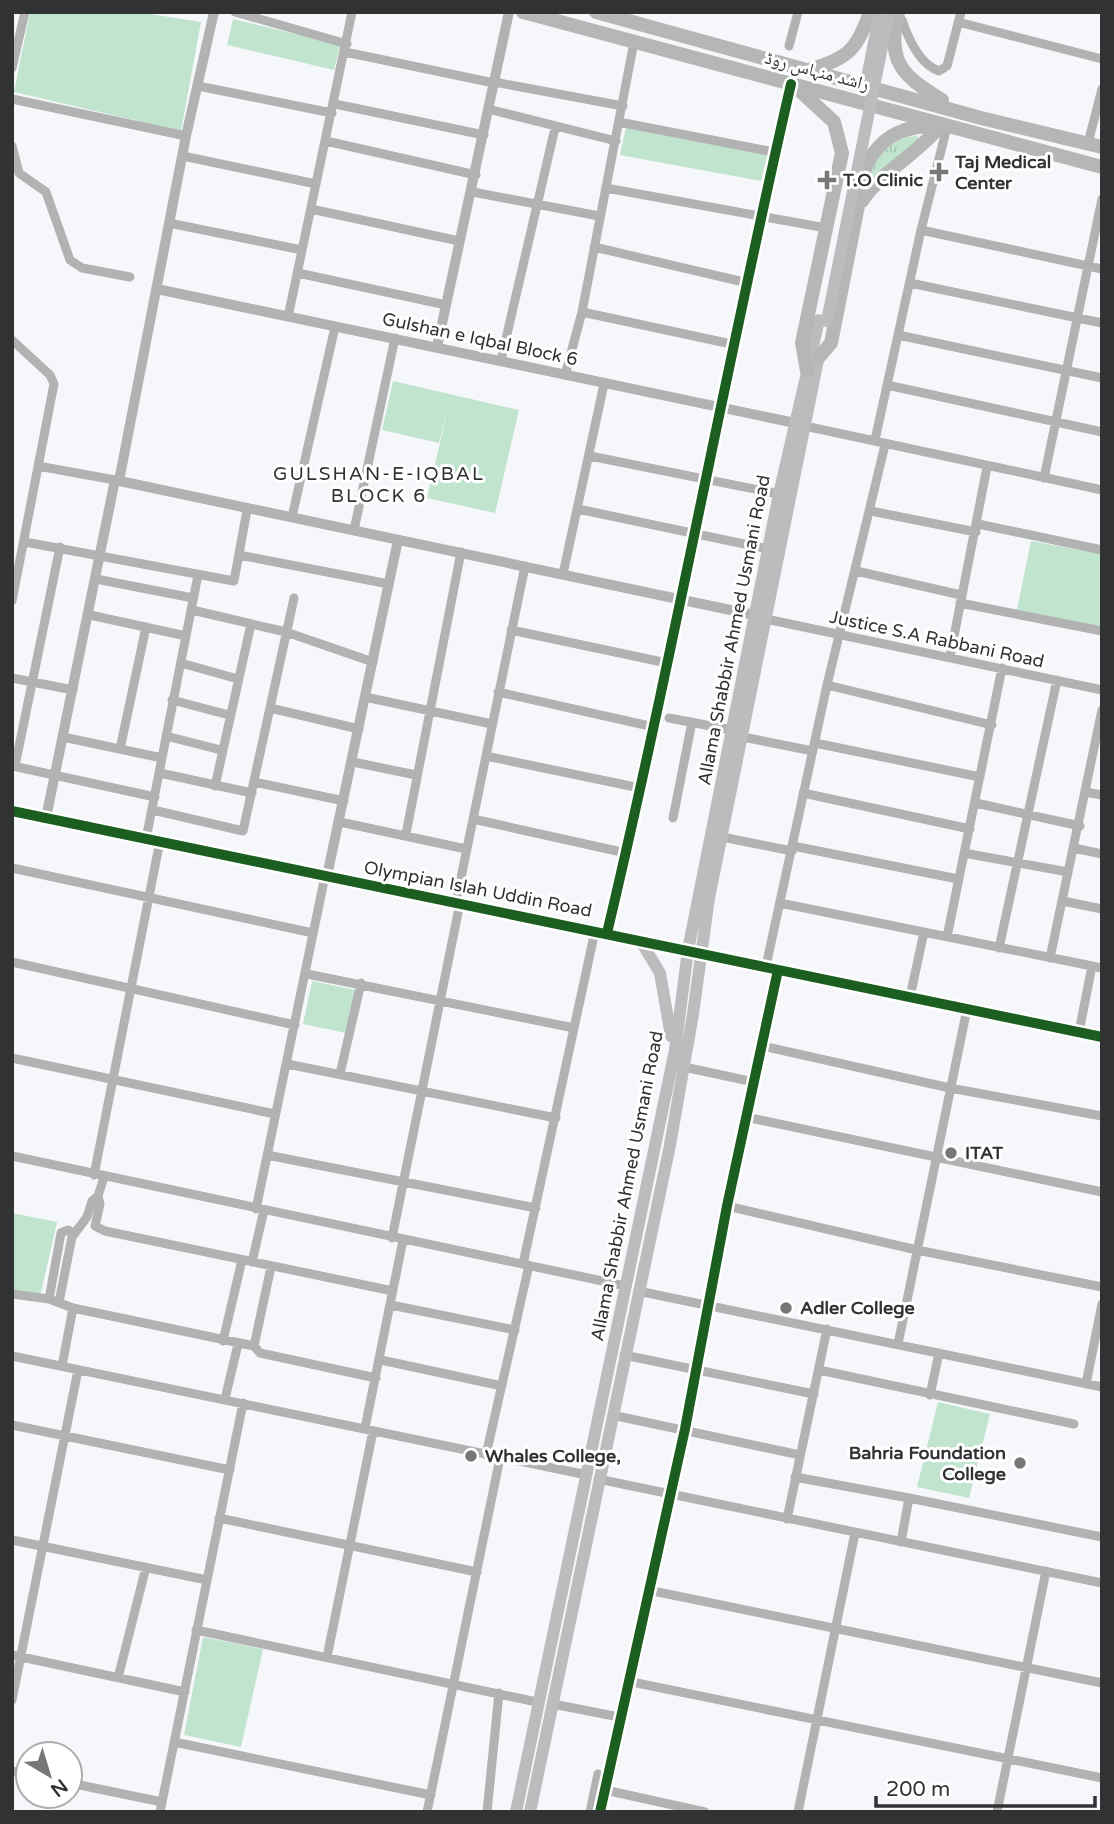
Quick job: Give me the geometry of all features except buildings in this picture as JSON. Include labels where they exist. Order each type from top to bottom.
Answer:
[{"type":"main road","name":"راشد منہاس روڈ","points":[[523,12],[1102,167]]},
{"type":"main road","name":"راشد منہاس روڈ","points":[[596,12],[1095,145]]},
{"type":"main road","points":[[809,69],[846,55],[860,41],[875,12]]},
{"type":"main road","points":[[823,320],[875,12]]},
{"type":"main road","points":[[895,14],[892,41],[904,73],[960,111]]},
{"type":"main road","points":[[823,320],[895,14]]},
{"type":"main road","points":[[791,84],[828,113],[842,142],[842,153],[802,343],[807,372]]},
{"type":"main road","points":[[857,209],[871,187],[944,126]]},
{"type":"main road","points":[[819,357],[831,343],[866,165],[876,147],[888,136],[905,128],[944,126]]},
{"type":"main road","points":[[1078,162],[1098,159],[1095,145]]},
{"type":"main road","name":"Allama Shabbir Ahmed Usmani Road","points":[[516,1812],[537,1702],[592,1477],[632,1289],[684,1067],[722,837],[743,737],[768,549],[779,494],[819,357],[823,320]]},
{"type":"main road","name":"Allama Shabbir Ahmed Usmani Road","points":[[530,1812],[553,1704],[592,1477],[612,1415],[624,1355],[632,1289],[675,1050],[688,950],[732,730],[760,617],[800,424],[807,372],[823,320]]},
{"type":"main road","points":[[640,940],[660,972],[675,1050]]},
{"type":"street","points":[[12,68],[25,12]]},
{"type":"street","points":[[235,12],[346,48],[494,82],[623,106]]},
{"type":"street","points":[[288,317],[352,12]]},
{"type":"street","points":[[437,347],[473,192],[509,12]]},
{"type":"street","points":[[789,46],[799,12]]},
{"type":"street","points":[[875,12],[895,14],[902,20],[922,59],[932,69],[939,71],[947,66],[960,17],[1102,59]]},
{"type":"street","points":[[46,818],[157,289],[186,136],[213,17]]},
{"type":"street","points":[[565,376],[582,312],[634,42]]},
{"type":"street","points":[[607,933],[654,727],[736,345],[774,152],[791,84]]},
{"type":"street","points":[[198,86],[484,135]]},
{"type":"street","points":[[1095,145],[1102,89]]},
{"type":"street","points":[[12,99],[186,136]]},
{"type":"street","points":[[488,109],[615,141]]},
{"type":"street","points":[[620,122],[774,152]]},
{"type":"street","points":[[876,440],[944,126]]},
{"type":"street","points":[[501,360],[555,128]]},
{"type":"street","points":[[326,141],[476,175]]},
{"type":"street","points":[[12,146],[19,173],[46,192],[70,260],[82,268],[130,277]]},
{"type":"street","points":[[183,156],[316,184]]},
{"type":"street","points":[[606,188],[826,228]]},
{"type":"street","points":[[473,192],[537,202],[599,216]]},
{"type":"street","points":[[1044,478],[1102,199]]},
{"type":"street","points":[[310,209],[460,241]]},
{"type":"street","points":[[169,223],[302,250]]},
{"type":"street","points":[[921,230],[1102,269]]},
{"type":"street","points":[[594,247],[748,283]]},
{"type":"street","points":[[298,274],[446,304]]},
{"type":"street","points":[[910,283],[1102,323]]},
{"type":"street","name":"Gulshan e Iqbal Block 6","points":[[157,289],[800,424]]},
{"type":"street","points":[[582,312],[736,345]]},
{"type":"street","points":[[292,517],[335,327]]},
{"type":"street","points":[[898,335],[1102,378]]},
{"type":"street","points":[[354,530],[395,338]]},
{"type":"street","points":[[12,340],[50,375],[54,384],[25,541],[16,567],[12,601]]},
{"type":"street","points":[[564,574],[604,384]]},
{"type":"street","points":[[887,385],[1102,432]]},
{"type":"street","points":[[800,424],[876,440],[885,445],[1102,490]]},
{"type":"street","points":[[766,966],[827,685],[885,445]]},
{"type":"street","points":[[590,456],[779,494]]},
{"type":"street","points":[[38,466],[461,552],[760,617]]},
{"type":"street","points":[[950,657],[987,467]]},
{"type":"street","points":[[578,509],[768,549]]},
{"type":"street","points":[[25,541],[234,581],[247,510]]},
{"type":"street","points":[[871,511],[1102,550]]},
{"type":"street","points":[[223,1340],[260,1210],[275,1114],[307,974],[313,933],[354,762],[398,540]]},
{"type":"street","points":[[60,547],[14,766],[155,797]]},
{"type":"street","points":[[406,834],[461,552]]},
{"type":"street","points":[[239,555],[389,584]]},
{"type":"street","points":[[392,1238],[441,999],[466,849],[525,566]]},
{"type":"street","points":[[856,571],[961,599],[1102,631]]},
{"type":"street","points":[[146,839],[198,575]]},
{"type":"street","points":[[96,579],[193,598]]},
{"type":"street","points":[[152,810],[243,831],[294,598]]},
{"type":"street","points":[[192,610],[286,632],[373,662]]},
{"type":"street","points":[[90,615],[186,636]]},
{"type":"street","name":"Justice S.A Rabbani Road","points":[[760,617],[1102,690]]},
{"type":"street","points":[[215,786],[251,624]]},
{"type":"street","points":[[120,749],[146,627]]},
{"type":"street","points":[[511,630],[667,663]]},
{"type":"street","points":[[181,663],[238,679]]},
{"type":"street","points":[[947,937],[1002,668]]},
{"type":"street","points":[[12,678],[74,690]]},
{"type":"street","points":[[999,948],[1057,680]]},
{"type":"street","points":[[827,685],[992,725]]},
{"type":"street","points":[[498,692],[654,727]]},
{"type":"street","points":[[365,697],[492,724]]},
{"type":"street","points":[[172,700],[229,715]]},
{"type":"street","points":[[270,708],[359,729]]},
{"type":"street","points":[[1051,958],[1085,792],[1098,747],[1102,710]]},
{"type":"street","points":[[669,718],[732,730]]},
{"type":"street","points":[[673,818],[692,722]]},
{"type":"street","points":[[166,736],[221,750]]},
{"type":"street","points":[[63,737],[162,758]]},
{"type":"street","points":[[743,737],[981,777]]},
{"type":"street","points":[[486,756],[640,788]]},
{"type":"street","points":[[354,762],[416,775]]},
{"type":"street","points":[[160,773],[252,793]]},
{"type":"street","points":[[254,782],[344,801]]},
{"type":"street","points":[[1085,792],[1102,795]]},
{"type":"street","points":[[803,793],[971,829]]},
{"type":"street","points":[[976,803],[1080,826]]},
{"type":"street","name":"Olympian Islah Uddin Road","points":[[12,811],[1102,1037]]},
{"type":"street","points":[[473,819],[626,852]]},
{"type":"street","points":[[340,822],[466,849]]},
{"type":"street","points":[[722,837],[958,879]]},
{"type":"street","points":[[160,841],[111,1079],[99,1176],[100,1204],[94,1226],[97,1229],[271,1267],[393,1291]]},
{"type":"street","points":[[1074,848],[1102,854]]},
{"type":"street","points":[[964,853],[1068,872]]},
{"type":"street","points":[[12,868],[313,933]]},
{"type":"street","points":[[1063,901],[1102,909]]},
{"type":"street","points":[[780,904],[1097,967],[1079,1032]]},
{"type":"street","points":[[486,1455],[515,1330],[536,1208],[595,931]]},
{"type":"street","points":[[910,997],[924,932]]},
{"type":"street","points":[[12,962],[295,1025]]},
{"type":"street","points":[[600,1812],[685,1429],[727,1206],[778,970]]},
{"type":"street","points":[[307,974],[574,1028]]},
{"type":"street","points":[[340,1074],[361,983]]},
{"type":"street","points":[[898,1344],[967,1009]]},
{"type":"street","points":[[762,1045],[950,1088],[1102,1116]]},
{"type":"street","points":[[12,1058],[275,1114]]},
{"type":"street","points":[[287,1065],[556,1118]]},
{"type":"street","points":[[684,1067],[754,1082]]},
{"type":"street","points":[[746,1117],[1102,1192]]},
{"type":"street","points":[[267,1155],[536,1208]]},
{"type":"street","points":[[12,1156],[1102,1387]]},
{"type":"street","points":[[54,1301],[61,1233],[68,1230],[74,1233],[87,1217],[92,1201],[98,1196]]},
{"type":"street","points":[[727,1206],[917,1250],[1102,1287]]},
{"type":"street","points":[[327,1657],[350,1547],[376,1377],[403,1240]]},
{"type":"street","points":[[254,1346],[271,1267]]},
{"type":"street","points":[[12,1294],[254,1346],[260,1353],[376,1377]]},
{"type":"street","points":[[1086,1384],[1102,1304]]},
{"type":"street","points":[[391,1306],[515,1330]]},
{"type":"street","points":[[62,1366],[73,1308]]},
{"type":"street","points":[[787,1519],[827,1329]]},
{"type":"street","points":[[225,1399],[238,1344]]},
{"type":"street","points":[[930,1395],[939,1353]]},
{"type":"street","points":[[624,1355],[814,1394]]},
{"type":"street","points":[[12,1356],[1102,1583]]},
{"type":"street","points":[[381,1360],[502,1386]]},
{"type":"street","points":[[12,1700],[17,1656],[78,1370]]},
{"type":"street","points":[[819,1370],[1074,1424]]},
{"type":"street","points":[[84,1787],[161,1807],[243,1403]]},
{"type":"street","points":[[612,1415],[800,1455]]},
{"type":"street","points":[[12,1426],[230,1470]]},
{"type":"street","points":[[427,1812],[500,1458]]},
{"type":"street","points":[[795,1477],[1102,1537]]},
{"type":"street","points":[[901,1542],[909,1498]]},
{"type":"street","points":[[219,1518],[477,1572]]},
{"type":"street","points":[[798,1812],[855,1533]]},
{"type":"street","points":[[12,1540],[207,1580]]},
{"type":"street","points":[[118,1678],[146,1567]]},
{"type":"street","points":[[997,1812],[1046,1571]]},
{"type":"street","points":[[648,1590],[1102,1683]]},
{"type":"street","points":[[196,1630],[537,1702]]},
{"type":"street","points":[[17,1656],[185,1692]]},
{"type":"street","points":[[628,1681],[817,1717],[1102,1778]]},
{"type":"street","points":[[487,1812],[499,1693]]},
{"type":"street","points":[[553,1704],[619,1717]]},
{"type":"street","points":[[174,1742],[431,1795]]},
{"type":"street","points":[[590,1812],[598,1774]]},
{"type":"street","points":[[605,1790],[705,1812]]},
{"type":"green space","points":[[30,12],[138,12],[201,22],[181,131],[14,92]]},
{"type":"green space","points":[[233,19],[340,45],[334,70],[227,45]]},
{"type":"green space","points":[[626,127],[768,153],[761,181],[620,155]]},
{"type":"green space","points":[[916,136],[921,139],[872,181],[874,164],[884,150],[899,140]]},
{"type":"green space","points":[[393,381],[519,410],[495,513],[427,498],[448,409],[439,443],[382,430]]},
{"type":"green space","points":[[1031,541],[1102,554],[1102,627],[1017,610]]},
{"type":"green space","points":[[312,981],[355,990],[346,1033],[303,1024]]},
{"type":"green space","points":[[12,1213],[57,1222],[40,1297],[12,1292]]},
{"type":"green space","points":[[938,1402],[990,1414],[969,1498],[917,1487]]},
{"type":"green space","points":[[203,1637],[263,1649],[241,1747],[184,1735]]},
{"type":"cycle path","points":[[607,933],[791,84]]},
{"type":"cycle path","points":[[12,811],[1102,1037]]},
{"type":"cycle path","points":[[600,1812],[685,1429],[727,1206],[778,970]]},
{"type":"place","name":"Taj Medical Center","points":[[939,172]]},
{"type":"place","name":"T.O Clinic","points":[[827,180]]},
{"type":"place","name":"ITAT","points":[[951,1153]]},
{"type":"place","name":"Adler College","points":[[786,1308]]},
{"type":"place","name":"Whales College,","points":[[471,1456]]},
{"type":"place","name":"Bahria Foundation College","points":[[1020,1463]]},
{"type":"district","name":"GULSHAN-E-IQBAL BLOCK 6","points":[[379,485]]}]
